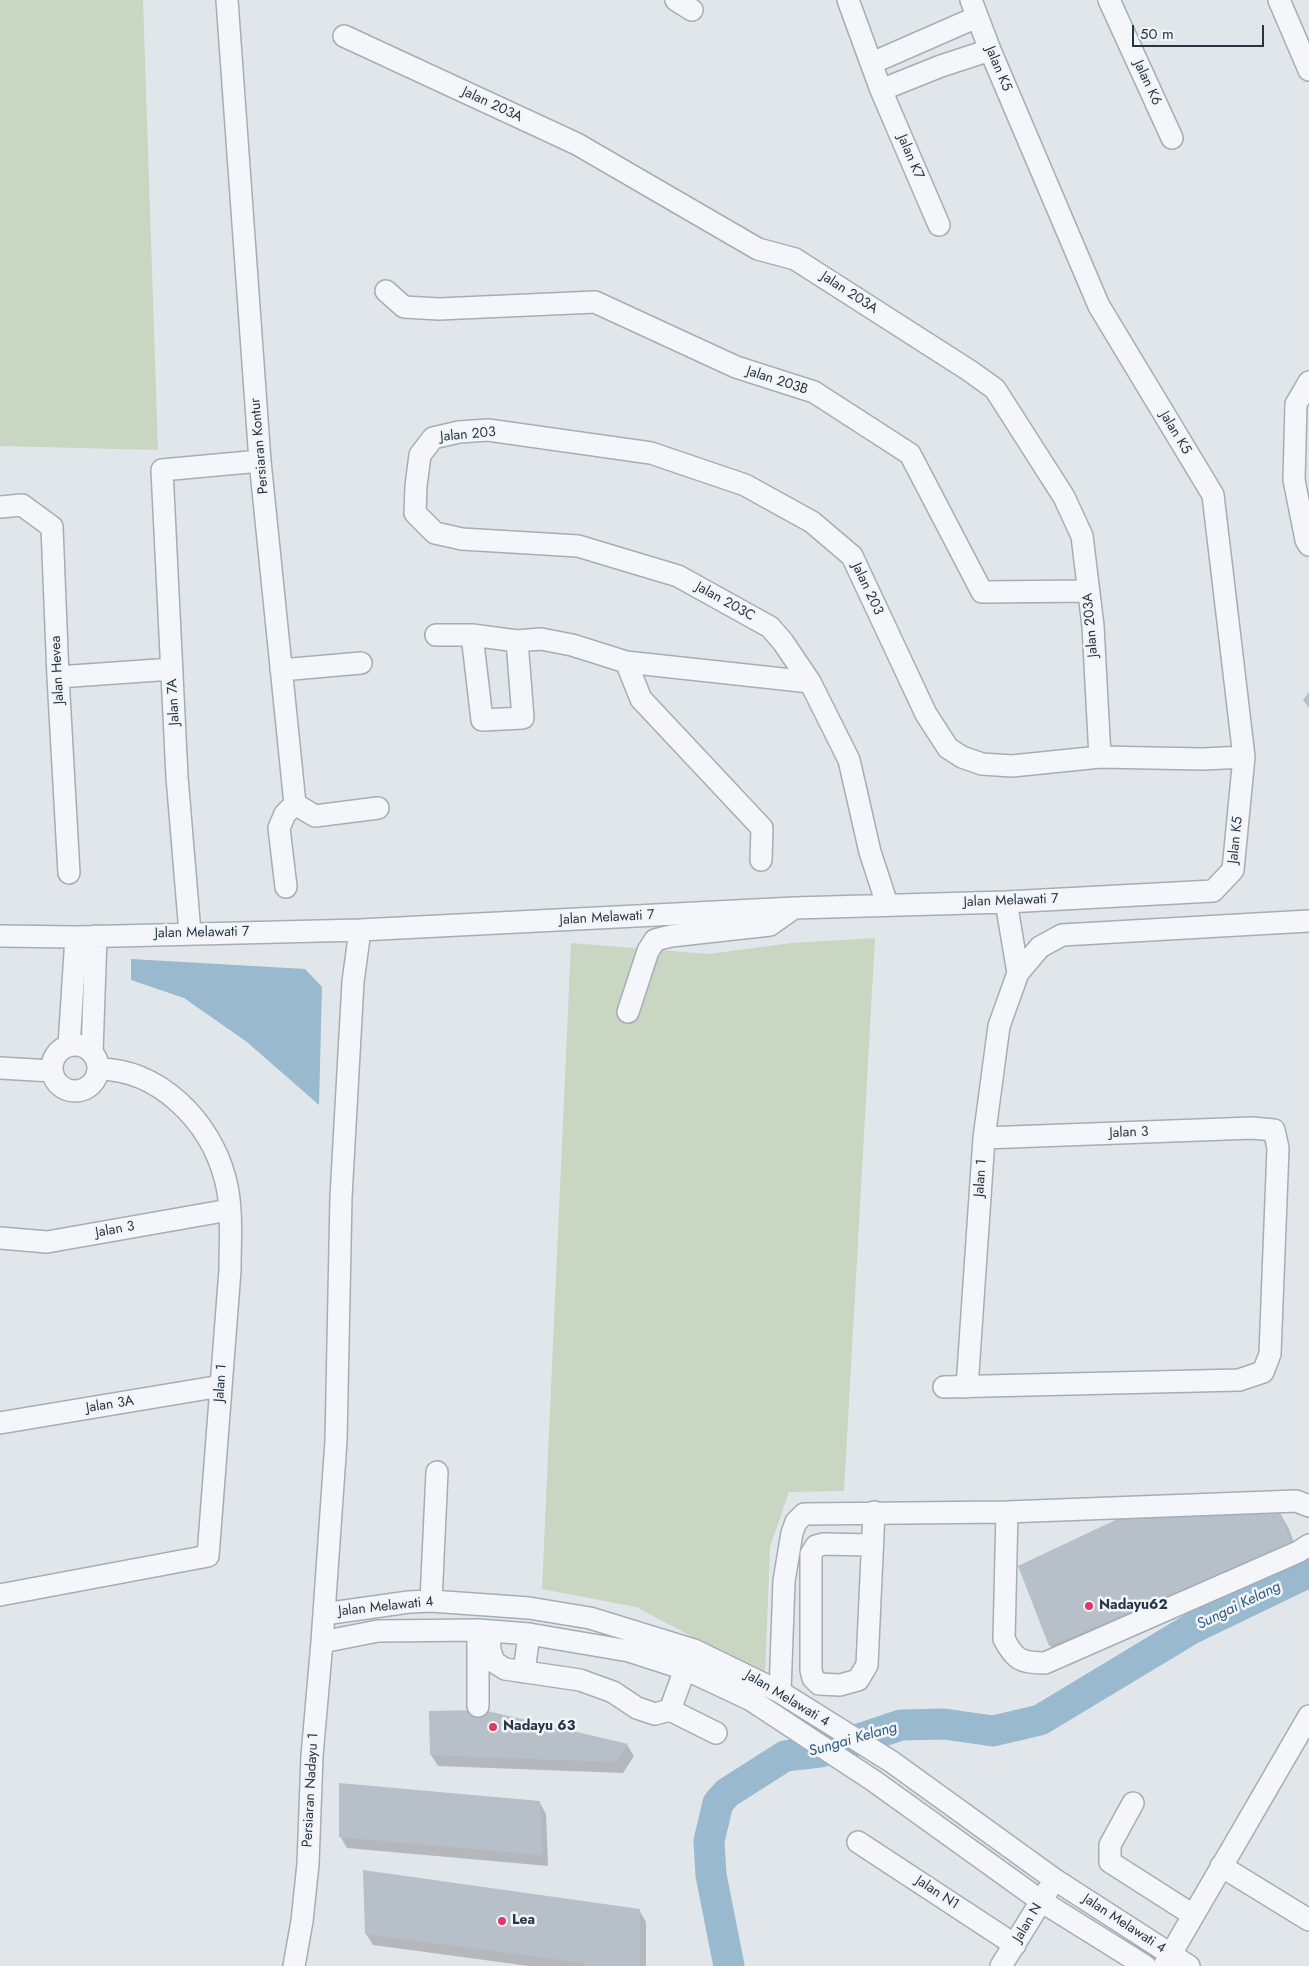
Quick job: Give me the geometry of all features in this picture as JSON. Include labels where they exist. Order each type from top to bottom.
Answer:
[{"type":"street","name":"Persiaran Kontur","points":[[228,0],[260,461],[294,804]]},
{"type":"street","name":"Jalan K7","points":[[848,0],[881,90],[939,225]]},
{"type":"street","name":"Jalan K6","points":[[1108,0],[1172,138]]},
{"type":"street","points":[[1279,0],[1309,70]]},
{"type":"street","points":[[872,63],[924,39],[974,8]]},
{"type":"street","name":"Jalan K5","points":[[974,8],[1099,306],[1213,495],[1244,757],[1233,870],[1213,891]]},
{"type":"street","name":"Jalan 203A","points":[[344,36],[577,144],[758,249],[795,259],[994,389],[1064,497],[1082,536],[1093,626],[1100,757]]},
{"type":"street","points":[[881,90],[941,66],[990,50]]},
{"type":"street","name":"Jalan 203B","points":[[386,291],[404,307],[439,309],[594,302],[736,367],[814,392],[910,454],[982,592],[1089,591]]},
{"type":"street","points":[[1309,382],[1296,404],[1294,480],[1306,540],[1309,545]]},
{"type":"street","name":"Jalan 203","points":[[416,486],[420,455],[433,438],[458,432],[488,430],[651,452],[746,485],[812,522],[852,556],[926,714],[948,748],[962,757],[982,764],[1012,766],[1100,757],[1203,759],[1244,757]]},
{"type":"street","name":"Jalan 7A","points":[[190,933],[177,777],[162,470],[260,461]]},
{"type":"street","name":"Jalan 203C","points":[[416,486],[416,513],[435,533],[462,539],[578,546],[678,576],[770,627],[783,642],[810,682],[849,760],[870,852],[887,904]]},
{"type":"street","name":"Jalan Hevea","points":[[0,507],[22,505],[52,527],[69,873]]},
{"type":"street","points":[[436,635],[472,635],[517,641],[540,639],[572,645],[626,662],[810,682]]},
{"type":"street","points":[[472,635],[482,720],[523,718],[517,641]]},
{"type":"street","points":[[626,662],[641,699],[762,828],[762,860]]},
{"type":"street","points":[[281,670],[361,663]]},
{"type":"street","points":[[58,677],[172,669]]},
{"type":"street","points":[[286,887],[279,828],[285,814],[294,804],[315,816],[378,808]]},
{"type":"street","name":"Jalan Melawati 7","points":[[0,936],[86,937],[360,930],[794,908],[1006,902],[1213,891]]},
{"type":"street","points":[[1006,902],[1018,973]]},
{"type":"street","points":[[628,1012],[648,951],[655,940],[671,936],[770,924],[794,908]]},
{"type":"street","points":[[1018,973],[1040,948],[1062,935],[1309,921]]},
{"type":"street","name":"Persiaran Nadayu 1","points":[[294,1966],[302,1921],[308,1864],[312,1756],[336,1441],[341,1197],[353,982],[360,930]]},
{"type":"street","points":[[70,1046],[86,937]]},
{"type":"street","points":[[86,937],[95,1061],[93,1082],[82,1090],[76,1091],[63,1088],[57,1083],[52,1071],[54,1058],[63,1048],[70,1046],[78,1045],[86,1048],[95,1061]]},
{"type":"street","name":"Jalan 1","points":[[967,1387],[984,1138],[999,1026],[1018,973]]},
{"type":"street","name":"Jalan 1","points":[[0,1595],[208,1556],[230,1270],[230,1229],[226,1180],[215,1148],[187,1109],[151,1081],[95,1061]]},
{"type":"street","points":[[0,1068],[52,1071]]},
{"type":"street","name":"Jalan 3","points":[[967,1387],[1239,1380],[1263,1372],[1270,1354],[1278,1148],[1274,1130],[1252,1128],[984,1138]]},
{"type":"street","name":"Jalan 3","points":[[0,1238],[47,1242],[229,1210]]},
{"type":"street","name":"Jalan 3A","points":[[0,1423],[221,1386]]},
{"type":"street","points":[[944,1387],[967,1387]]},
{"type":"street","points":[[431,1601],[437,1472]]},
{"type":"street","points":[[780,1692],[784,1581],[790,1542],[796,1522],[804,1514],[1007,1512],[1296,1501],[1309,1506]]},
{"type":"street","points":[[871,1545],[824,1544],[816,1546],[811,1554],[811,1670],[813,1678],[819,1684],[840,1685],[858,1680],[867,1665],[874,1512]]},
{"type":"street","points":[[1007,1512],[1004,1639],[1011,1654],[1026,1663],[1045,1663],[1298,1552],[1309,1545]]},
{"type":"street","name":"Jalan Melawati 4","points":[[324,1614],[409,1602],[431,1601],[529,1608],[590,1618],[694,1650],[780,1692],[892,1762],[1167,1960],[1188,1966]]},
{"type":"street","name":"Jalan Melawati 4","points":[[322,1642],[378,1631],[483,1631],[529,1634],[629,1651],[685,1669],[750,1700],[874,1782],[1041,1901],[1145,1966]]},
{"type":"street","points":[[483,1631],[494,1662],[505,1669],[580,1680],[613,1692],[637,1708],[655,1714],[670,1710],[716,1733]]},
{"type":"street","points":[[478,1706],[483,1631]]},
{"type":"street","points":[[524,1672],[529,1634]]},
{"type":"street","points":[[670,1710],[685,1669]]},
{"type":"street","points":[[1167,1960],[1309,1716]]},
{"type":"street","points":[[1133,1803],[1110,1845],[1110,1862],[1193,1915]]},
{"type":"street","name":"Jalan N1","points":[[858,1842],[1015,1945]]},
{"type":"street","points":[[1221,1866],[1309,1920]]},
{"type":"street","name":"Jalan N","points":[[1001,1966],[1054,1879]]},
{"type":"green space","points":[[0,0],[143,0],[158,450],[0,446]]},
{"type":"green space","points":[[875,938],[844,1491],[789,1492],[770,1547],[765,1675],[636,1607],[542,1589],[571,943],[709,954],[791,943]]},
{"type":"water","points":[[131,959],[305,969],[322,987],[319,1105],[247,1042],[184,998],[131,980]]},
{"type":"building","points":[[1309,692],[1309,708],[1303,700]]},
{"type":"building","name":"Nadayu62","points":[[1279,1510],[1292,1545],[1049,1646],[1018,1566],[1128,1514]]},
{"type":"building","name":"Nadayu 63","points":[[483,1710],[628,1744],[616,1762],[430,1755],[429,1711]]},
{"type":"building","points":[[339,1783],[540,1801],[542,1855],[339,1837]]},
{"type":"building","name":"Lea","points":[[363,1870],[640,1909],[640,1966],[585,1966],[585,1963],[365,1934]]},
{"type":"waterway","name":"Sungai Kelang","points":[[729,1966],[711,1875],[709,1841],[718,1803],[727,1793],[785,1756],[820,1752],[901,1725],[944,1724],[993,1731],[1040,1720],[1191,1629],[1309,1572]]},
{"type":"place","name":"Nadayu62","points":[[1089,1606]]},
{"type":"place","name":"Nadayu 63","points":[[493,1727]]},
{"type":"place","name":"Lea","points":[[502,1921]]}]
